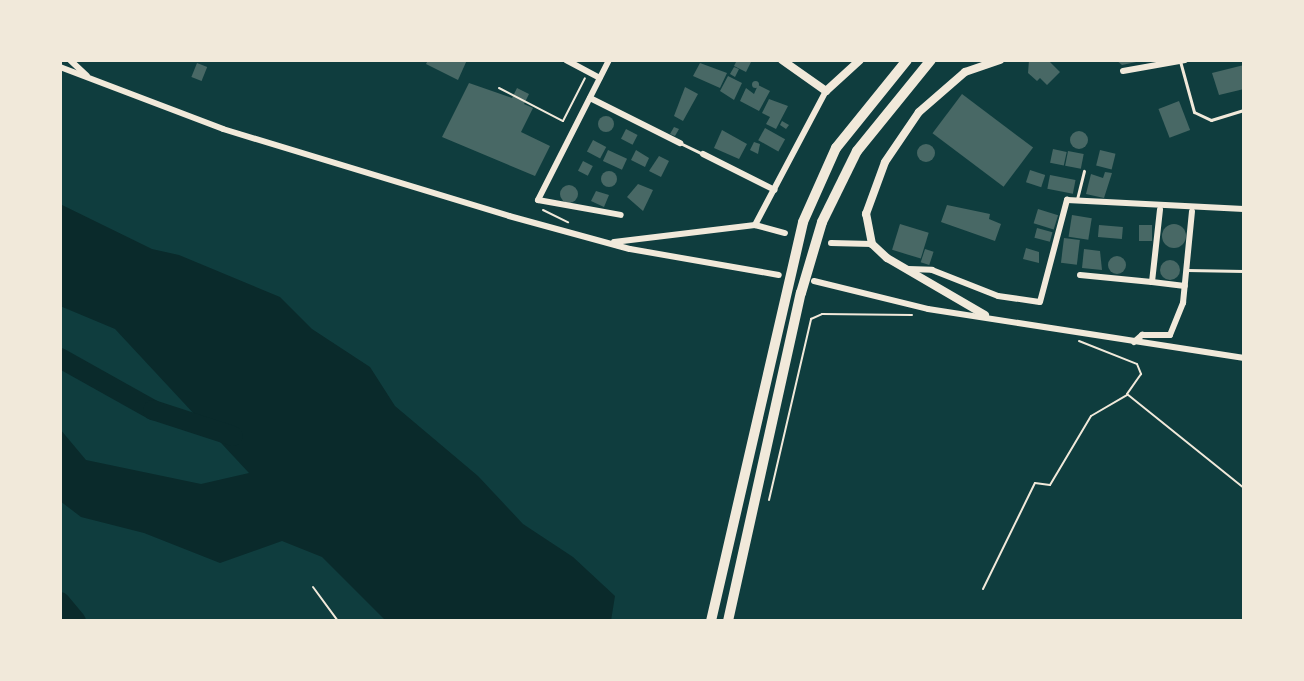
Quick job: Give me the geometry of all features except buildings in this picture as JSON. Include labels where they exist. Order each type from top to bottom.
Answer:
[{"type":"highway","points":[[711,621],[784,290],[803,222],[836,148],[907,60]]},
{"type":"highway","points":[[728,621],[801,293],[822,222],[856,151],[931,60]]},
{"type":"main road","points":[[782,60],[826,91],[860,60]]},
{"type":"street","points":[[70,60],[89,79]]},
{"type":"street","points":[[566,60],[600,78]]},
{"type":"street","points":[[609,60],[538,200],[621,215]]},
{"type":"street","points":[[872,244],[869,200],[897,143],[952,80],[1000,60]]},
{"type":"street","points":[[1123,71],[1183,61]]},
{"type":"street","points":[[60,67],[312,157],[588,237],[779,275]]},
{"type":"street","points":[[755,225],[826,91]]},
{"type":"street","points":[[590,98],[680,143]]},
{"type":"street","points":[[703,154],[775,190]]},
{"type":"street","points":[[905,268],[932,270],[998,296],[1040,302],[1067,200],[1192,211]]},
{"type":"street","points":[[1134,342],[1142,335],[1170,335],[1185,286],[1192,211],[1197,206],[1244,209]]},
{"type":"street","points":[[1152,282],[1160,208]]},
{"type":"street","points":[[613,242],[755,225],[785,233]]},
{"type":"street","points":[[831,243],[872,244],[905,268],[986,315]]},
{"type":"street","points":[[1080,275],[1185,286]]},
{"type":"street","points":[[814,281],[928,309],[986,315],[1068,332],[1244,358]]},
{"type":"lane","points":[[1183,61],[1194,112],[1211,120],[1244,110]]},
{"type":"lane","points":[[680,143],[703,154]]},
{"type":"lane","points":[[1077,201],[1084,171]]},
{"type":"lane","points":[[1187,270],[1244,271]]},
{"type":"path","points":[[499,88],[518,100],[563,121],[588,72]]},
{"type":"path","points":[[538,200],[542,209],[588,237]]},
{"type":"path","points":[[769,500],[811,319],[822,314],[917,315],[928,309]]},
{"type":"path","points":[[983,589],[1035,483],[1050,485],[1091,416],[1127,394],[1141,374],[1137,364],[1083,344],[1068,332]]},
{"type":"path","points":[[1127,394],[1244,488]]},
{"type":"path","points":[[313,587],[338,621]]},
{"type":"water","points":[[60,204],[152,249],[179,255],[280,297],[312,329],[370,367],[395,406],[478,476],[523,524],[573,557],[615,596],[611,621],[386,621],[322,557],[282,541],[220,563],[144,533],[81,517],[60,501],[60,429],[86,460],[201,484],[249,473],[115,329],[60,306]]},
{"type":"waterway","points":[[60,358],[153,410],[233,436]]},
{"type":"waterway","points":[[60,602],[76,621]]}]
